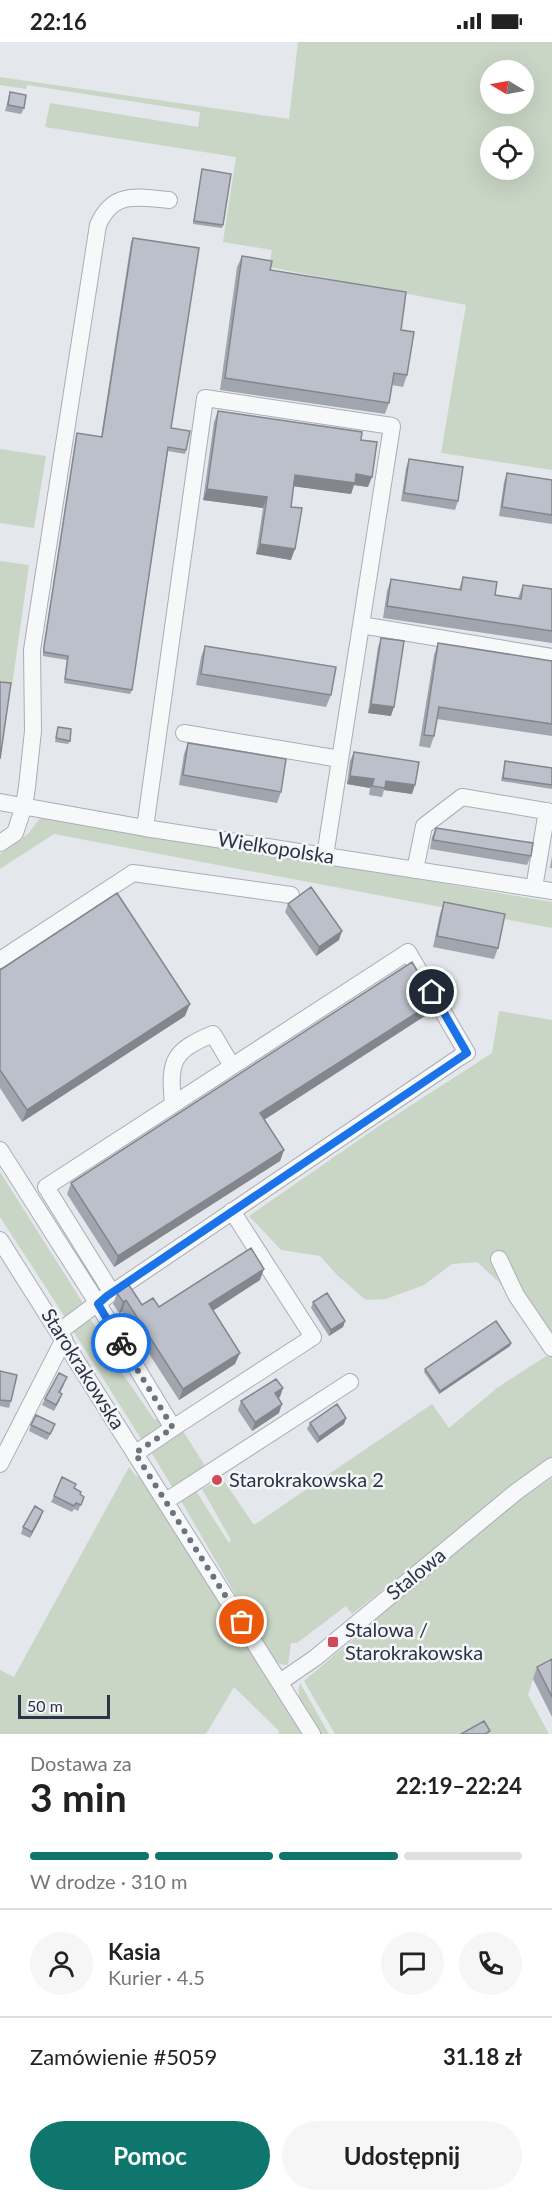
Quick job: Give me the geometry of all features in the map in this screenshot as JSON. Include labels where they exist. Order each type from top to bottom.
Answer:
[{"type":"street","points":[[0,843],[15,833],[24,806],[33,731],[32,650],[98,225],[103,213],[110,205],[119,201],[144,197],[169,200]]},
{"type":"street","points":[[145,828],[204,398],[392,426],[326,856]]},
{"type":"street","points":[[361,625],[552,657]]},
{"type":"street","points":[[184,733],[340,759]]},
{"type":"street","points":[[415,870],[424,826],[462,797],[549,812],[534,888]]},
{"type":"street","name":"Wielkopolska","points":[[0,802],[145,828],[552,891]]},
{"type":"street","points":[[0,960],[133,873],[291,895]]},
{"type":"street","points":[[0,1464],[62,1335],[112,1293],[467,1053],[408,952],[46,1187],[112,1293]]},
{"type":"street","points":[[173,1104],[171,1086],[173,1067],[180,1051],[213,1034],[232,1066]]},
{"type":"street","points":[[0,1150],[98,1304],[173,1428]]},
{"type":"street","points":[[135,1453],[313,1336],[232,1211]]},
{"type":"street","name":"Starokrakowska","points":[[0,1240],[312,1734]]},
{"type":"street","points":[[499,1259],[516,1295],[552,1348]]},
{"type":"street","points":[[166,1502],[350,1382]]},
{"type":"street","name":"Stalowa","points":[[280,1682],[315,1658],[516,1492],[552,1466]]},
{"type":"green space","points":[[298,42],[552,42],[552,470],[441,453],[466,305],[269,267],[272,250],[223,242],[236,157],[45,127],[50,103],[198,127],[200,112],[27,85],[26,89],[0,85],[0,77],[289,119]]},
{"type":"green space","points":[[0,449],[46,456],[34,528],[0,523]]},
{"type":"green space","points":[[0,561],[29,565],[12,686],[0,685]]},
{"type":"green space","points":[[49,816],[552,902],[552,928],[54,834],[0,869],[0,854],[29,833],[39,819]]},
{"type":"green space","points":[[499,1011],[552,1020],[552,1461],[495,1501],[352,1614],[346,1606],[297,1643],[291,1643],[288,1665],[280,1664],[272,1658],[180,1499],[196,1491],[229,1543],[231,1540],[202,1489],[213,1483],[216,1487],[224,1481],[254,1525],[432,1404],[449,1428],[497,1388],[551,1353],[499,1282],[477,1262],[452,1264],[424,1285],[386,1299],[366,1300],[338,1276],[320,1256],[281,1250],[249,1216],[376,1128],[492,1053]]},
{"type":"green space","points":[[0,1172],[83,1303],[79,1309],[65,1317],[0,1217]]},
{"type":"green space","points":[[91,1320],[100,1333],[97,1337],[154,1419],[158,1419],[165,1425],[143,1442],[72,1329]]},
{"type":"green space","points":[[183,1431],[207,1469],[174,1490],[151,1452]]},
{"type":"green space","points":[[129,1467],[137,1477],[142,1473],[241,1638],[303,1734],[278,1734],[279,1731],[234,1687],[206,1734],[0,1734],[0,1670],[14,1677]]},
{"type":"green space","points":[[552,1478],[552,1669],[533,1679],[528,1695],[549,1734],[335,1734],[304,1681],[515,1502]]},
{"type":"green space","points":[[300,1683],[329,1734],[320,1734],[304,1710],[299,1696]]},
{"type":"building","points":[[10,92],[26,95],[24,108],[8,105]]},
{"type":"building","points":[[202,169],[231,174],[223,225],[194,221]]},
{"type":"building","points":[[133,238],[199,248],[171,428],[190,431],[186,450],[168,447],[132,690],[65,679],[68,656],[44,652],[44,647],[77,433],[102,437]]},
{"type":"building","points":[[242,256],[272,261],[270,270],[406,292],[401,330],[414,332],[407,375],[394,373],[389,403],[225,378]]},
{"type":"building","points":[[218,411],[362,432],[361,440],[377,442],[372,477],[356,474],[355,483],[295,475],[291,507],[302,508],[295,549],[260,544],[267,497],[207,489]]},
{"type":"building","points":[[409,459],[463,467],[458,501],[404,493]]},
{"type":"building","points":[[507,473],[552,480],[552,515],[502,507]]},
{"type":"building","points":[[463,577],[497,582],[495,595],[521,599],[523,585],[552,589],[552,631],[387,606],[391,579],[461,590]]},
{"type":"building","points":[[381,638],[404,641],[394,707],[371,704]]},
{"type":"building","points":[[438,643],[552,661],[552,724],[439,707],[434,736],[424,735]]},
{"type":"building","points":[[205,646],[336,667],[331,695],[201,674]]},
{"type":"building","points":[[0,682],[11,683],[0,759]]},
{"type":"building","points":[[58,727],[71,729],[70,741],[56,738]]},
{"type":"building","points":[[188,743],[286,759],[281,792],[183,775]]},
{"type":"building","points":[[354,752],[419,762],[415,785],[386,781],[385,788],[372,786],[374,779],[350,776]]},
{"type":"building","points":[[505,761],[552,768],[552,785],[503,778]]},
{"type":"building","points":[[436,828],[533,843],[531,856],[433,840]]},
{"type":"building","points":[[311,887],[342,931],[319,947],[288,904]]},
{"type":"building","points":[[117,893],[190,1004],[27,1110],[0,1070],[0,970]]},
{"type":"building","points":[[444,902],[505,914],[498,948],[437,936]]},
{"type":"building","points":[[412,962],[435,1001],[260,1113],[284,1150],[118,1256],[71,1183]]},
{"type":"building","points":[[251,1248],[264,1269],[209,1304],[240,1353],[183,1389],[126,1300],[123,1302],[117,1293],[129,1285],[142,1305],[153,1298],[159,1307]]},
{"type":"building","points":[[327,1293],[345,1321],[331,1330],[313,1302]]},
{"type":"building","points":[[496,1321],[511,1343],[440,1391],[425,1369]]},
{"type":"building","points":[[0,1371],[17,1375],[11,1401],[0,1400]]},
{"type":"building","points":[[59,1373],[67,1377],[59,1392],[62,1394],[56,1405],[45,1399]]},
{"type":"building","points":[[276,1379],[283,1388],[275,1393],[282,1404],[255,1422],[241,1401]]},
{"type":"building","points":[[337,1404],[346,1418],[319,1437],[310,1423]]},
{"type":"building","points":[[36,1415],[55,1424],[50,1434],[31,1425]]},
{"type":"building","points":[[62,1477],[76,1484],[74,1488],[84,1497],[81,1505],[76,1503],[74,1506],[54,1496]]},
{"type":"building","points":[[35,1506],[43,1511],[32,1532],[23,1527]]},
{"type":"building","points":[[552,1659],[552,1697],[537,1667]]},
{"type":"building","points":[[484,1721],[490,1731],[485,1734],[461,1734]]},
{"type":"way so far","points":[[121,1343],[173,1428],[135,1453],[242,1622]]},
{"type":"place","name":"Starokrakowska 2","points":[[217,1480]]},
{"type":"place","name":"Stalowa / Starokrakowska","points":[[333,1642]]},
{"type":"route","points":[[121,1343],[98,1304],[107,1296],[467,1053],[432,992]]}]
